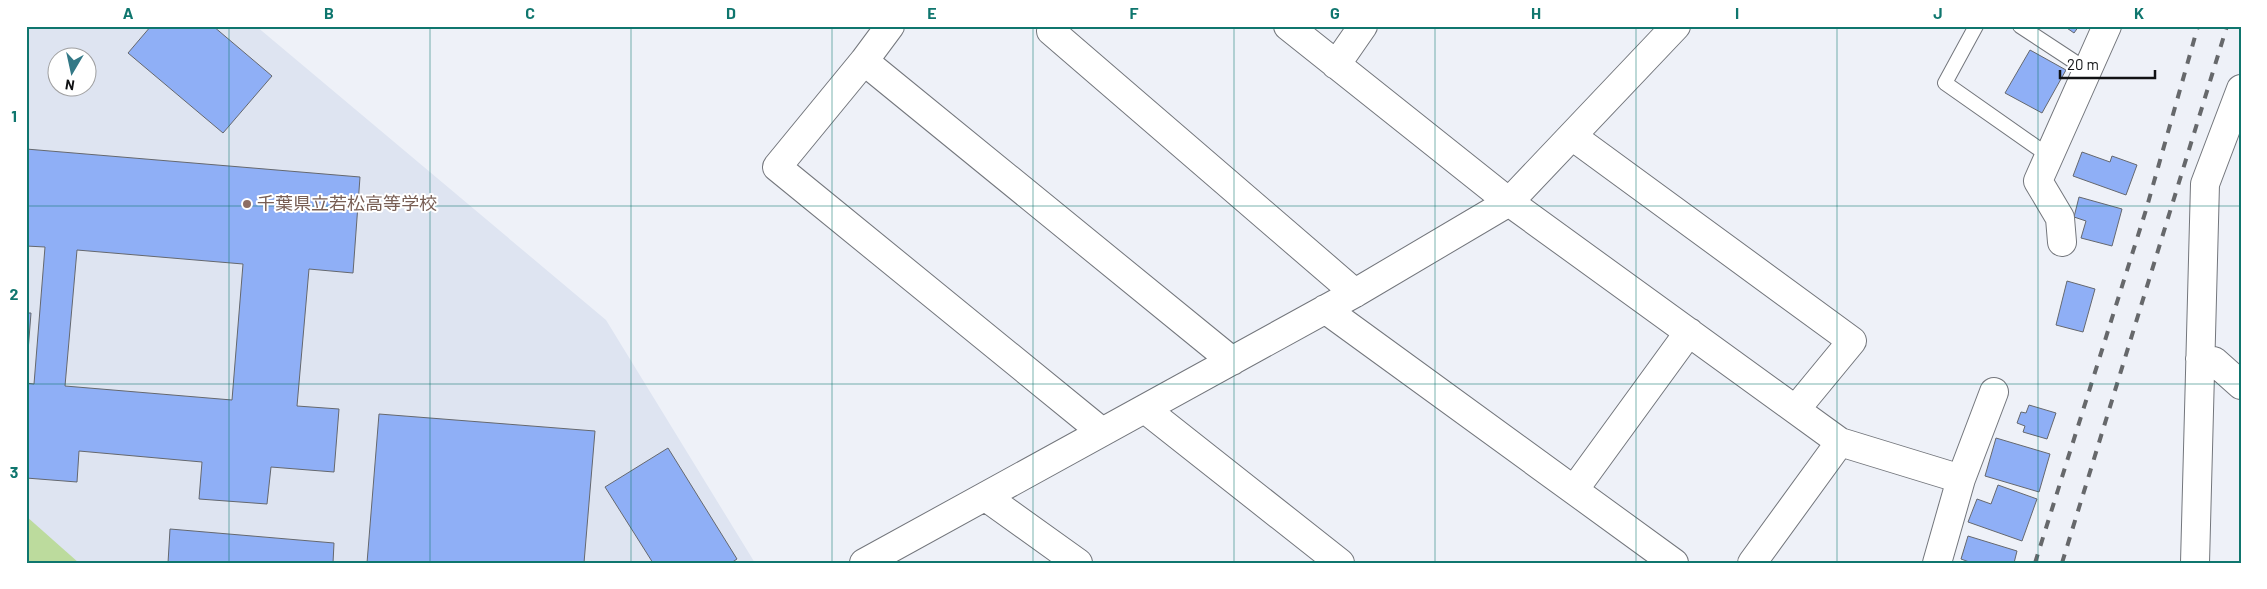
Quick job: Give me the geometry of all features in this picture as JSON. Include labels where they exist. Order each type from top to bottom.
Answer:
[{"type":"street","points":[[890,26],[864,61],[777,167],[1102,432]]},
{"type":"street","points":[[1288,26],[1509,202],[1840,442],[1961,479]]},
{"type":"street","points":[[1336,65],[1363,26]]},
{"type":"street","points":[[864,563],[1354,293],[1509,202],[1676,26]]},
{"type":"street","points":[[2062,242],[2060,218],[2038,181],[2106,26]]},
{"type":"street","points":[[1050,31],[1354,293]]},
{"type":"street","points":[[864,61],[1232,361]]},
{"type":"street","points":[[2195,563],[2205,184],[2241,89]]},
{"type":"street","points":[[1572,136],[1852,341],[1796,409]]},
{"type":"street","points":[[1325,309],[1674,563]]},
{"type":"street","points":[[1574,490],[1688,332]]},
{"type":"street","points":[[2200,359],[2214,360],[2241,385]]},
{"type":"street","points":[[1937,563],[1961,479],[1994,392]]},
{"type":"street","points":[[1144,409],[1340,563]]},
{"type":"street","points":[[1752,563],[1840,442]]},
{"type":"street","points":[[986,497],[1078,563]]},
{"type":"lane","points":[[1976,26],[1945,83],[2049,156]]},
{"type":"lane","points":[[2020,26],[2087,70]]},
{"type":"shaded area","name":"千葉県立若松高等学校","points":[[26,26],[256,26],[606,320],[755,563],[26,563]]},
{"type":"green space","points":[[26,516],[79,563],[26,563]]},
{"type":"building","points":[[151,26],[213,26],[272,76],[223,133],[128,53]]},
{"type":"building","points":[[2064,26],[2079,26],[2074,33]]},
{"type":"building","points":[[2030,50],[2066,70],[2042,113],[2005,93]]},
{"type":"building","points":[[26,149],[360,177],[353,273],[309,269],[297,406],[339,409],[334,472],[271,467],[267,504],[199,499],[202,462],[79,451],[77,482],[26,478],[28,447],[26,447],[26,383],[34,384],[45,247],[26,246]],"holes":[[[77,250],[243,264],[232,400],[65,386]]]},
{"type":"building","points":[[2082,152],[2110,162],[2112,156],[2137,165],[2126,195],[2073,176]]},
{"type":"building","points":[[2079,197],[2122,209],[2112,246],[2081,238],[2086,221],[2074,217]]},
{"type":"building","points":[[2067,281],[2095,289],[2083,332],[2056,325]]},
{"type":"building","points":[[26,313],[31,313],[27,364],[26,364]]},
{"type":"building","points":[[2029,405],[2056,413],[2047,439],[2023,432],[2025,426],[2017,423],[2021,412],[2026,413]]},
{"type":"building","points":[[379,414],[595,431],[584,563],[367,563]]},
{"type":"building","points":[[1996,438],[2050,454],[2039,492],[1985,476]]},
{"type":"building","points":[[668,448],[737,559],[731,563],[653,563],[605,487]]},
{"type":"building","points":[[1998,485],[2037,499],[2022,541],[1968,522],[1977,499],[1991,504]]},
{"type":"building","points":[[170,529],[334,543],[333,563],[168,563]]},
{"type":"building","points":[[1968,536],[2017,551],[2014,563],[1972,563],[1961,559]]},
{"type":"railway","points":[[2035,563],[2146,210],[2198,26]]},
{"type":"railway","points":[[2062,563],[2227,26]]},
{"type":"place","name":"千葉県立若松高等学校","points":[[247,204]]}]
